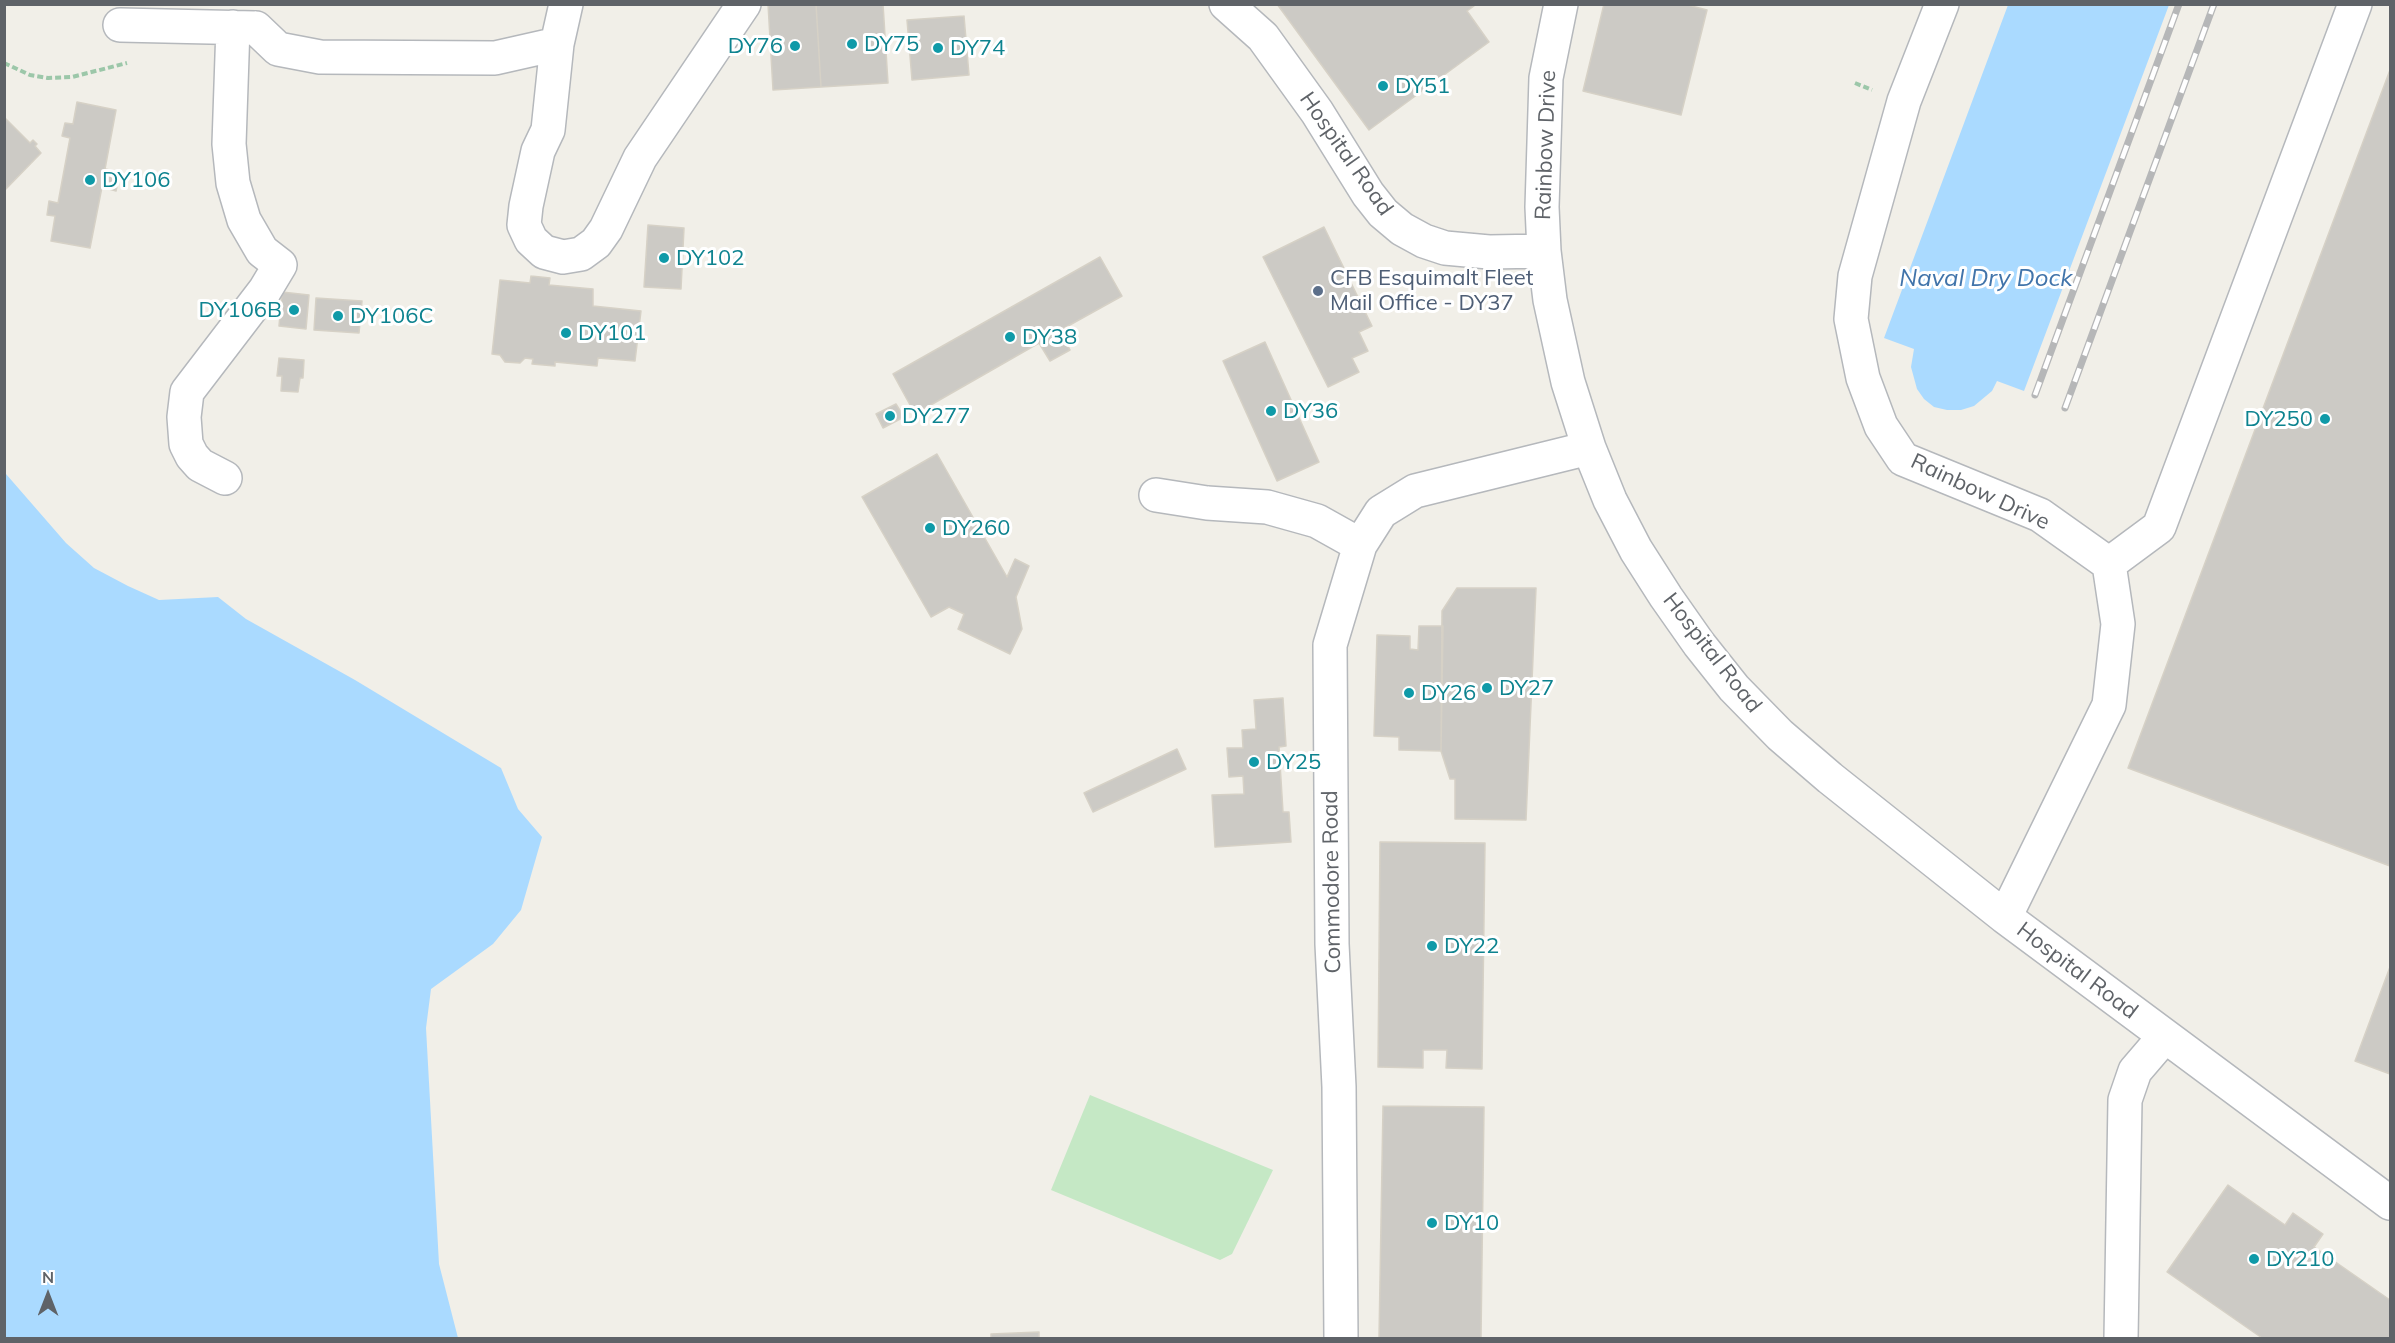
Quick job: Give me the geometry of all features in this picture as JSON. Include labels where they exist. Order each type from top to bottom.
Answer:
[{"type":"lane","points":[[566,4],[557,44],[548,130],[538,151],[524,225],[531,240],[544,252],[563,257],[581,254],[596,243],[606,229],[640,158],[744,4]]},
{"type":"lane","name":"Hospital Road","points":[[1226,4],[1263,37],[1317,112],[1368,194],[1383,213],[1402,229],[1424,241],[1445,248],[1489,252],[1544,251],[1559,347],[1589,448],[1610,500],[1636,549],[1699,644],[1734,688],[1780,735],[1830,778],[2005,917],[2391,1203]]},
{"type":"lane","name":"Rainbow Drive","points":[[1544,251],[1542,207],[1546,78],[1561,4]]},
{"type":"lane","name":"Rainbow Drive","points":[[1942,4],[1904,101],[1855,276],[1851,319],[1863,378],[1881,426],[1903,459],[2040,515],[2109,564]]},
{"type":"lane","points":[[2005,917],[2109,705],[2118,624],[2109,564],[2159,527],[2355,4]]},
{"type":"lane","points":[[120,25],[251,20],[278,49],[320,57],[495,58],[557,44]]},
{"type":"lane","points":[[225,478],[200,465],[186,444],[184,417],[187,392],[265,290],[280,265],[262,251],[244,220],[233,183],[229,144],[251,20]]},
{"type":"lane","name":"Commodore Road","points":[[1339,1338],[1339,1087],[1332,944],[1330,645],[1360,544],[1381,512],[1415,491],[1589,448]]},
{"type":"lane","points":[[1156,495],[1207,503],[1267,507],[1317,521],[1360,544]]},
{"type":"lane","points":[[2121,1338],[2125,1100],[2135,1071],[2164,1036]]},
{"type":"path","points":[[4,63],[30,75],[48,78],[72,77],[131,62]]},
{"type":"green space","points":[[1090,1095],[1273,1170],[1232,1254],[1220,1260],[1051,1190]]},
{"type":"water","name":"Naval Dry Dock","points":[[2008,5],[2169,5],[2024,391],[1997,381],[1992,391],[1974,406],[1961,410],[1947,410],[1934,407],[1917,389],[1911,367],[1914,349],[1884,338]]},
{"type":"water","points":[[5,463],[6,474],[66,543],[94,568],[159,600],[218,597],[246,619],[355,680],[501,768],[518,809],[542,837],[521,910],[493,944],[431,989],[426,1028],[439,1264],[458,1338],[5,1338]]},
{"type":"building","name":"DY76","points":[[768,4],[816,4],[821,87],[773,90]]},
{"type":"building","name":"DY75","points":[[816,4],[883,4],[888,83],[821,87]]},
{"type":"building","name":"DY51","points":[[1277,4],[1473,4],[1474,6],[1467,11],[1489,42],[1369,130]]},
{"type":"building","points":[[1604,4],[1684,4],[1707,10],[1681,115],[1583,91]]},
{"type":"building","name":"DY74","points":[[964,16],[969,75],[912,80],[907,20]]},
{"type":"building","name":"DY250","points":[[2390,70],[2390,866],[2128,768]]},
{"type":"building","name":"DY106","points":[[77,102],[116,110],[105,169],[120,172],[116,191],[102,187],[90,248],[51,241],[55,216],[47,215],[49,201],[58,203],[70,138],[62,136],[65,123],[73,124]]},
{"type":"building","points":[[4,117],[30,143],[33,140],[41,153],[4,191]]},
{"type":"building","name":"DY102","points":[[648,225],[684,228],[681,289],[644,287]]},
{"type":"building","name":"CFB Esquimalt Fleet Mail Office - DY37","points":[[1324,227],[1372,326],[1359,332],[1368,351],[1352,358],[1359,372],[1328,387],[1263,257]]},
{"type":"building","name":"DY38","points":[[1100,257],[1122,296],[1059,331],[1070,350],[1050,361],[1039,343],[915,414],[893,374]]},
{"type":"building","name":"DY101","points":[[531,276],[550,278],[549,285],[593,289],[593,306],[641,311],[635,361],[598,358],[597,366],[555,362],[555,366],[532,364],[533,359],[525,358],[520,363],[505,362],[500,355],[492,354],[500,280],[530,283]]},
{"type":"building","name":"DY106B","points":[[282,292],[309,295],[306,329],[279,326]]},
{"type":"building","name":"DY106C","points":[[316,298],[362,301],[359,333],[314,330]]},
{"type":"building","name":"DY36","points":[[1265,342],[1319,462],[1277,481],[1223,361]]},
{"type":"building","points":[[279,358],[304,360],[303,378],[300,378],[298,392],[281,391],[282,376],[277,376]]},
{"type":"building","name":"DY277","points":[[896,404],[904,417],[883,428],[876,414]]},
{"type":"building","name":"DY260","points":[[937,454],[1007,577],[1015,559],[1029,566],[1016,597],[1022,629],[1010,654],[958,629],[964,614],[949,607],[931,617],[862,497]]},
{"type":"building","name":"DY27","points":[[1457,588],[1536,588],[1526,820],[1455,819],[1455,779],[1450,779],[1441,751],[1442,611]]},
{"type":"building","name":"DY26","points":[[1419,626],[1443,626],[1441,751],[1399,750],[1399,737],[1374,736],[1377,635],[1410,636],[1410,649],[1418,650]]},
{"type":"building","name":"DY25","points":[[1283,698],[1286,746],[1279,747],[1283,812],[1289,812],[1291,842],[1215,847],[1212,795],[1244,794],[1243,776],[1229,777],[1227,748],[1243,748],[1242,730],[1256,729],[1254,700]]},
{"type":"building","points":[[1177,749],[1186,769],[1093,812],[1084,793]]},
{"type":"building","name":"DY22","points":[[1380,842],[1485,843],[1482,1069],[1446,1068],[1447,1050],[1423,1050],[1423,1068],[1378,1067]]},
{"type":"building","points":[[2390,967],[2390,1074],[2355,1061]]},
{"type":"building","name":"DY10","points":[[1383,1106],[1484,1107],[1481,1338],[1379,1338]]},
{"type":"building","name":"DY210","points":[[2228,1185],[2285,1225],[2293,1213],[2323,1234],[2314,1247],[2390,1300],[2390,1338],[2262,1338],[2167,1272]]},
{"type":"building","points":[[1039,1332],[1039,1338],[991,1338],[991,1334]]},
{"type":"railway","points":[[2035,395],[2179,4]]},
{"type":"railway","points":[[2065,408],[2214,4]]},
{"type":"place","name":"DY75","points":[[852,44]]},
{"type":"place","name":"DY76","points":[[795,46]]},
{"type":"place","name":"DY74","points":[[938,48]]},
{"type":"place","name":"DY51","points":[[1383,86]]},
{"type":"place","name":"DY106","points":[[90,180]]},
{"type":"place","name":"DY102","points":[[664,258]]},
{"type":"place","name":"CFB Esquimalt Fleet Mail Office - DY37","points":[[1318,291]]},
{"type":"place","name":"DY106B","points":[[294,310]]},
{"type":"place","name":"DY106C","points":[[338,316]]},
{"type":"place","name":"DY101","points":[[566,333]]},
{"type":"place","name":"DY38","points":[[1010,337]]},
{"type":"place","name":"DY36","points":[[1271,411]]},
{"type":"place","name":"DY277","points":[[890,416]]},
{"type":"place","name":"DY250","points":[[2325,419]]},
{"type":"place","name":"DY260","points":[[930,528]]},
{"type":"place","name":"DY27","points":[[1487,688]]},
{"type":"place","name":"DY26","points":[[1409,693]]},
{"type":"place","name":"DY25","points":[[1254,762]]},
{"type":"place","name":"DY22","points":[[1432,946]]},
{"type":"place","name":"DY10","points":[[1432,1223]]},
{"type":"place","name":"DY210","points":[[2254,1259]]}]
